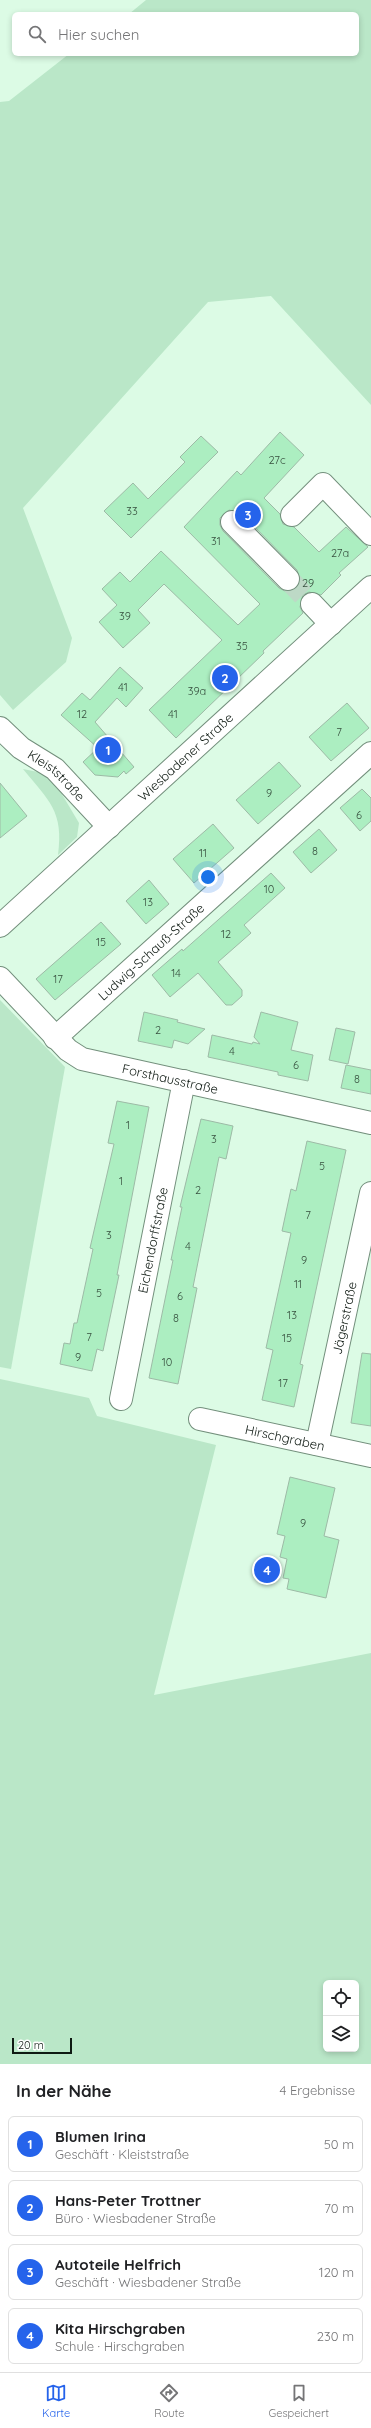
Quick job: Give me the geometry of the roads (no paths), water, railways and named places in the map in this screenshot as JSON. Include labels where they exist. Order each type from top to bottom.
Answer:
[{"type":"street","points":[[292,515],[323,484],[371,534]]},
{"type":"street","points":[[232,522],[288,579]]},
{"type":"street","name":"Wiesbadener Straße","points":[[0,926],[371,587]]},
{"type":"street","points":[[312,604],[331,624]]},
{"type":"street","name":"Kleiststraße","points":[[0,728],[21,748],[55,769],[109,826]]},
{"type":"street","name":"Ludwig-Schauß-Straße","points":[[55,1038],[371,753]]},
{"type":"street","name":"Forsthausstraße","points":[[0,978],[55,1038],[68,1050],[82,1059],[371,1123]]},
{"type":"street","name":"Eichendorffstraße","points":[[120,1399],[184,1081]]},
{"type":"street","name":"Jägerstraße","points":[[318,1444],[371,1193]]},
{"type":"street","name":"Hirschgraben","points":[[200,1419],[371,1456]]},
{"type":"tunnel","points":[[288,579],[312,604]]},
{"type":"place","name":"Autoteile Helfrich","points":[[248,515]]},
{"type":"place","name":"Hans-Peter Trottner","points":[[225,678]]},
{"type":"place","name":"Blumen Irina","points":[[108,750]]},
{"type":"place","name":"Kita Hirschgraben","points":[[267,1570]]}]
